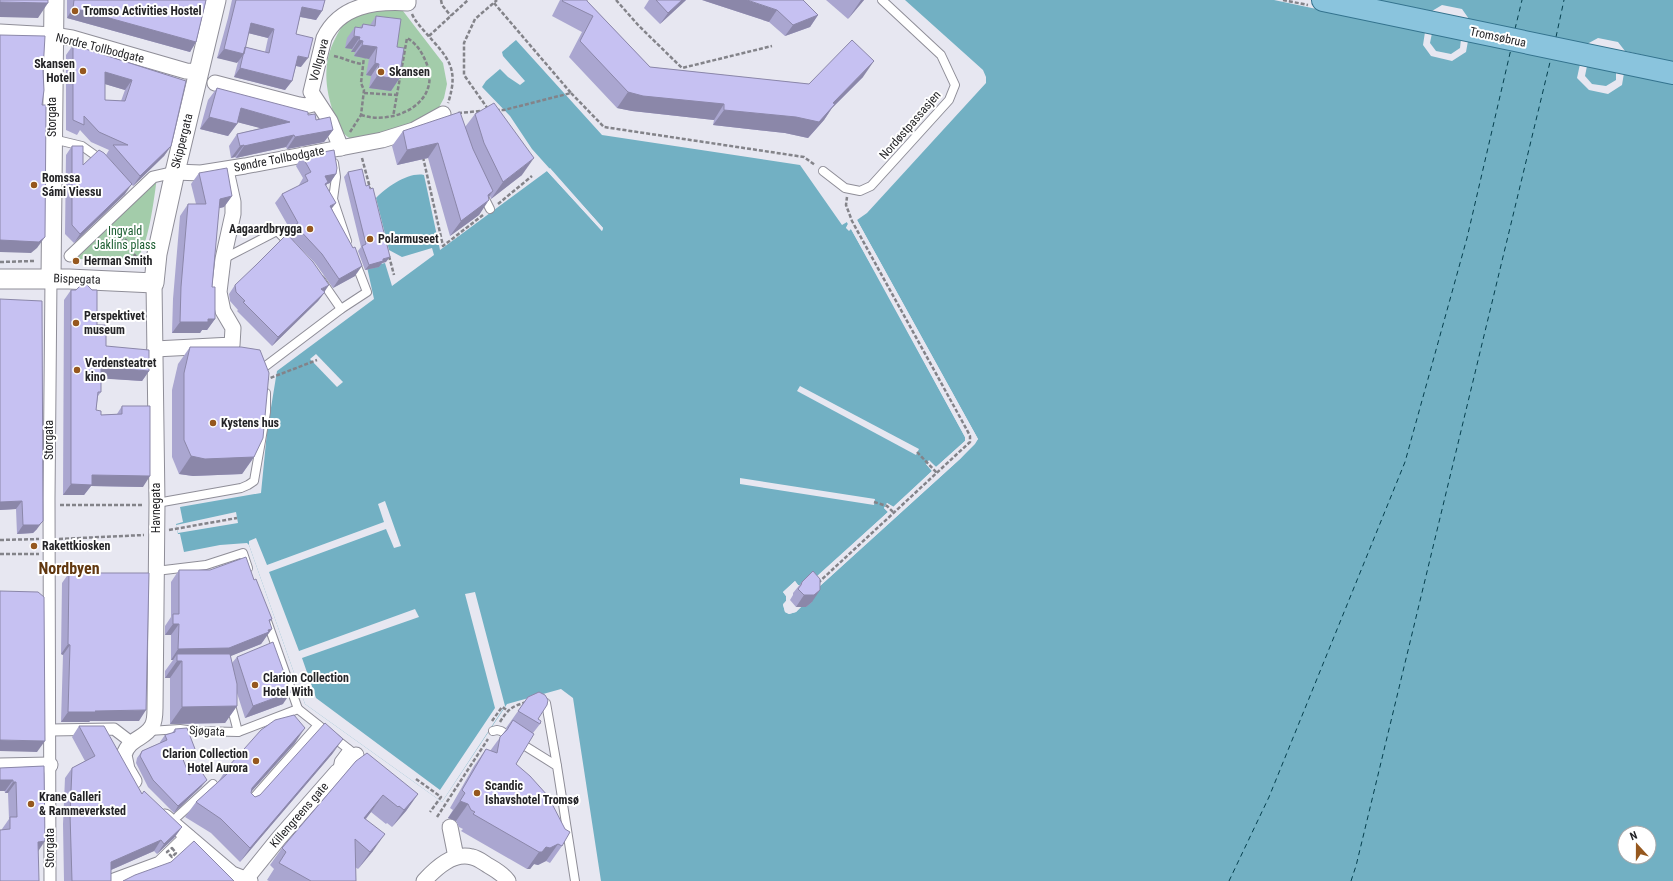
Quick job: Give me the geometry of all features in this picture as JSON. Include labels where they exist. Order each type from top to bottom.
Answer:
[{"type":"main road","name":"Tromsøbrua","points":[[1323,0],[1673,73]]},
{"type":"street","name":"Storgata","points":[[50,881],[49,505],[54,0]]},
{"type":"street","name":"Skippergata","points":[[154,283],[157,254],[216,0]]},
{"type":"street","name":"Vollgrava","points":[[336,148],[330,121],[310,92],[324,38],[328,30],[337,19],[352,11],[364,6],[378,3],[408,1]]},
{"type":"street","name":"Nordre Tollbodgate","points":[[0,32],[53,35],[72,38],[186,71],[199,72]]},
{"type":"street","points":[[215,82],[299,105],[305,106],[318,103]]},
{"type":"street","name":"Søndre Tollbodgate","points":[[175,172],[201,173],[358,145],[398,136],[448,116]]},
{"type":"street","name":"Søndre Tollbodgate","points":[[155,349],[236,348],[233,328],[223,311],[219,292],[222,259],[233,214],[233,202],[226,169]]},
{"type":"street","points":[[70,256],[131,193],[153,177],[175,172]]},
{"type":"street","name":"Bispegata","points":[[0,279],[51,278],[154,283]]},
{"type":"street","name":"Havnegata","points":[[148,731],[152,726],[154,718],[158,666],[156,571],[151,534],[155,349],[154,283]]},
{"type":"street","points":[[50,730],[114,729],[131,742],[125,752],[124,762],[141,793]]},
{"type":"street","name":"Sjøgata","points":[[131,742],[148,731]]},
{"type":"street","name":"Killengreens gate","points":[[248,880],[280,838],[337,772],[346,766],[352,752]]},
{"type":"street","points":[[0,766],[50,765]]},
{"type":"street","points":[[157,809],[232,874],[248,880]]},
{"type":"street","points":[[447,825],[456,857]]},
{"type":"street","points":[[114,881],[160,864],[188,837]]},
{"type":"street","points":[[424,881],[440,866],[456,857],[472,856],[497,871],[507,880]]},
{"type":"lane","name":"Nordøstpassasjen","points":[[848,189],[860,191],[871,186],[949,100],[955,84],[941,55],[882,0]]},
{"type":"lane","points":[[52,138],[82,146],[101,158],[110,169]]},
{"type":"lane","name":"Søndre Tollbodgate","points":[[336,148],[336,177],[333,199],[367,292],[341,309]]},
{"type":"lane","points":[[823,171],[848,189]]},
{"type":"lane","points":[[480,189],[490,209]]},
{"type":"lane","points":[[222,259],[277,231],[297,251]]},
{"type":"lane","points":[[151,504],[241,488],[254,481],[266,412],[264,373],[341,309],[316,273]]},
{"type":"lane","points":[[156,571],[206,565],[243,553],[250,574]]},
{"type":"lane","points":[[265,616],[271,645],[298,709],[352,752]]},
{"type":"lane","points":[[229,695],[238,732]]},
{"type":"lane","points":[[546,703],[575,881]]},
{"type":"lane","name":"Sjøgata","points":[[148,731],[180,729],[195,731],[238,732],[298,709]]},
{"type":"lane","points":[[246,806],[318,725]]},
{"type":"lane","points":[[493,732],[497,730],[501,731],[557,766]]},
{"type":"lane","points":[[178,816],[213,784]]},
{"type":"path","points":[[441,0],[442,6],[451,16]]},
{"type":"path","points":[[428,36],[468,0]]},
{"type":"path","points":[[489,111],[464,75],[463,48],[475,19],[497,0]]},
{"type":"path","points":[[616,0],[639,26],[682,68],[772,46]]},
{"type":"path","points":[[408,1],[414,19],[428,36],[439,46],[449,61],[453,86],[448,116],[504,110],[571,93]]},
{"type":"path","points":[[494,3],[571,93],[604,127],[804,157],[823,171]]},
{"type":"path","points":[[361,115],[375,118],[393,117],[416,104],[427,92],[430,81],[429,70],[424,57],[416,45],[407,38],[393,117]]},
{"type":"path","points":[[333,56],[342,58],[352,63],[363,64]]},
{"type":"path","points":[[336,148],[361,115],[364,93],[360,83],[364,57],[371,58]]},
{"type":"path","points":[[396,57],[403,58]]},
{"type":"path","points":[[364,93],[397,95]]},
{"type":"path","points":[[418,129],[443,246],[532,176]]},
{"type":"path","points":[[358,145],[371,192]]},
{"type":"path","points":[[814,586],[970,442],[970,436],[852,221],[846,205],[848,189]]},
{"type":"path","points":[[126,246],[139,260]]},
{"type":"path","points":[[387,252],[394,275]]},
{"type":"path","points":[[0,262],[34,261]]},
{"type":"path","points":[[917,452],[937,473]]},
{"type":"path","points":[[874,502],[887,506],[894,513]]},
{"type":"path","points":[[49,505],[151,504]]},
{"type":"path","points":[[67,539],[151,534],[237,518]]},
{"type":"path","points":[[0,540],[45,540]]},
{"type":"path","points":[[0,554],[50,553]]},
{"type":"path","points":[[437,817],[507,710],[535,701],[542,701],[546,703]]},
{"type":"path","points":[[416,779],[441,796],[430,812]]},
{"type":"green space","points":[[396,8],[403,11],[443,63],[447,84],[444,98],[437,111],[419,123],[354,140],[347,136],[339,126],[331,105],[326,76],[332,46],[344,24],[350,20],[369,12]]},
{"type":"green space","name":"Ingvald Jaklins plass","points":[[157,178],[148,233],[141,253],[136,259],[76,259]]},
{"type":"water","points":[[905,0],[1673,0],[1673,881],[601,881],[573,698],[561,689],[507,704],[442,802],[305,704],[249,545],[247,543],[220,545],[184,552],[176,524],[183,522],[180,507],[261,493],[267,432],[277,371],[374,299],[367,267],[385,263],[392,286],[434,255],[432,248],[402,257],[389,250],[376,198],[386,189],[405,178],[424,175],[440,250],[547,171],[602,231],[603,228],[532,149],[510,116],[482,87],[486,81],[500,69],[508,77],[520,85],[525,81],[503,56],[502,52],[516,40],[602,135],[800,165],[842,225],[847,222],[848,224],[846,228],[851,229],[965,437],[965,441],[936,467],[929,461],[926,464],[932,471],[893,507],[887,503],[884,508],[888,512],[808,585],[798,585],[795,581],[783,592],[786,596],[786,601],[783,605],[785,612],[789,614],[796,612],[820,586],[960,459],[978,439],[857,220],[867,213],[986,83],[986,77],[983,70]]},
{"type":"pier","points":[[1274,0],[1378,0],[1432,11],[1442,5],[1462,9],[1469,19],[1587,44],[1598,38],[1618,42],[1625,51],[1673,62],[1673,83],[1624,73],[1622,85],[1608,94],[1589,90],[1577,78],[1580,64],[1468,41],[1466,52],[1452,61],[1431,56],[1423,45],[1425,32]],"holes":[[[1432,33],[1461,39],[1460,48],[1451,54],[1436,51],[1430,43]],[[1587,66],[1616,72],[1616,80],[1606,86],[1592,84],[1585,76]]]},
{"type":"pier","points":[[550,168],[603,228],[602,231],[547,171]]},
{"type":"pier","points":[[857,220],[978,439],[960,459],[820,586],[820,589],[796,612],[789,614],[785,612],[783,604],[786,601],[786,596],[783,592],[795,581],[798,585],[807,585],[888,512],[884,508],[887,503],[894,507],[932,471],[926,464],[929,460],[936,467],[965,441],[965,437],[883,286],[851,229],[849,231],[846,228],[848,224],[847,222],[849,221],[850,224],[848,228],[852,228],[885,285],[967,436],[967,441],[937,469],[934,469],[929,463],[934,470],[933,472],[895,509],[887,506],[886,508],[890,511],[889,514],[808,587],[798,587],[795,584],[786,592],[788,596],[788,602],[785,605],[787,611],[795,611],[818,588],[818,585],[959,457],[975,439],[855,221]]},
{"type":"pier","points":[[316,354],[343,382],[337,387],[310,359]]},
{"type":"pier","points":[[800,386],[919,449],[916,455],[797,391]]},
{"type":"pier","points":[[740,478],[875,499],[874,505],[740,484]]},
{"type":"pier","points":[[385,501],[401,546],[394,548],[386,529],[269,572],[299,651],[415,609],[419,617],[302,658],[316,698],[440,790],[495,708],[465,594],[475,592],[505,706],[442,802],[305,704],[249,545],[249,541],[256,538],[267,565],[384,522],[378,504]]},
{"type":"pier","points":[[236,512],[238,523],[178,533],[176,525]]},
{"type":"building","points":[[0,0],[48,0],[48,3],[0,2]]},
{"type":"building","points":[[74,0],[206,0],[196,42],[73,8]]},
{"type":"building","points":[[236,0],[325,0],[322,11],[302,7],[296,34],[313,38],[308,58],[298,56],[292,81],[240,68],[243,54],[224,49]],"holes":[[[251,23],[274,29],[269,53],[246,47]]]},
{"type":"building","points":[[587,0],[650,67],[809,84],[852,40],[874,61],[833,103],[835,104],[819,122],[796,117],[724,110],[724,104],[643,96],[628,92],[580,41],[593,16],[562,1]]},
{"type":"building","points":[[656,0],[682,0],[668,13]]},
{"type":"building","points":[[747,0],[803,0],[818,15],[793,25],[777,10]]},
{"type":"building","points":[[376,16],[401,19],[397,47],[404,48],[399,79],[377,76],[379,64],[375,63],[377,47],[362,45],[363,41],[359,40],[360,37],[354,36],[355,27],[362,28],[363,24],[375,26]]},
{"type":"building","points":[[0,35],[45,36],[43,71],[44,90],[42,105],[46,105],[45,237],[39,242],[0,240]]},
{"type":"building","points":[[73,45],[186,81],[171,146],[140,176],[113,145],[128,145],[99,132],[84,116],[84,125],[73,120]],"holes":[[[105,72],[132,80],[125,101],[105,100]]]},
{"type":"building","points":[[217,88],[308,112],[308,115],[315,114],[316,120],[330,117],[333,130],[295,137],[294,135],[240,146],[237,134],[290,122],[241,108],[237,124],[209,117]]},
{"type":"building","points":[[494,103],[534,158],[503,182],[484,143],[475,114]]},
{"type":"building","points":[[460,112],[473,149],[493,191],[488,195],[489,200],[461,221],[438,143],[407,150],[403,131]]},
{"type":"building","points":[[72,146],[83,146],[83,165],[99,150],[104,153],[132,184],[80,234],[72,225]]},
{"type":"building","points":[[334,150],[337,168],[336,174],[325,176],[328,182],[325,184],[336,203],[330,206],[353,248],[355,247],[362,266],[339,279],[322,254],[295,225],[298,223],[282,194],[308,181],[305,175],[311,172],[302,156]]},
{"type":"building","points":[[227,168],[232,196],[220,199],[212,287],[215,287],[215,319],[208,319],[208,322],[180,322],[181,287],[188,204],[206,204],[199,173]]},
{"type":"building","points":[[362,169],[366,186],[369,185],[370,189],[373,188],[390,257],[383,259],[383,261],[369,265],[362,246],[366,244],[348,172]]},
{"type":"building","points":[[287,234],[313,262],[329,285],[321,289],[325,292],[278,337],[243,302],[245,301],[236,292],[235,285]]},
{"type":"building","points":[[82,284],[86,284],[92,290],[97,290],[97,325],[106,325],[106,346],[149,350],[149,371],[101,367],[101,392],[98,392],[96,410],[101,411],[101,415],[122,414],[122,406],[150,406],[150,476],[92,475],[92,485],[71,484],[71,290],[76,290]]},
{"type":"building","points":[[0,299],[42,301],[43,521],[39,525],[23,525],[22,501],[0,502]]},
{"type":"building","name":"Kystens hus","points":[[190,347],[241,347],[260,350],[269,373],[263,438],[254,457],[205,459],[191,456],[184,440],[184,373]]},
{"type":"building","points":[[246,557],[254,580],[256,579],[272,619],[269,620],[272,629],[268,630],[269,632],[229,648],[178,649],[179,624],[173,624],[173,614],[179,614],[179,570],[210,570]]},
{"type":"building","points":[[813,571],[820,579],[820,590],[814,595],[804,595],[798,589],[802,582]]},
{"type":"building","points":[[69,573],[149,573],[146,710],[68,712],[70,645],[68,644]]},
{"type":"building","points":[[0,591],[38,592],[44,597],[45,741],[0,740]]},
{"type":"building","points":[[273,642],[291,692],[253,706],[237,657]]},
{"type":"building","points":[[177,654],[230,654],[237,684],[237,706],[182,707],[182,661],[177,661]]},
{"type":"building","points":[[539,692],[545,695],[548,700],[547,705],[538,719],[541,721],[540,724],[518,711],[528,697]]},
{"type":"building","points":[[294,715],[305,728],[252,788],[251,793],[255,797],[260,795],[325,723],[343,739],[250,848],[221,819],[196,802],[227,774],[228,767],[261,730],[275,720]]},
{"type":"building","points":[[513,720],[534,734],[516,764],[530,776],[548,796],[565,829],[570,832],[562,846],[558,844],[550,848],[546,847],[542,852],[539,852],[473,814],[475,812],[471,810],[468,804],[460,801],[465,793],[462,790],[486,749],[497,753],[500,737],[507,730]]},
{"type":"building","points":[[79,726],[104,726],[142,794],[144,791],[182,827],[164,844],[161,840],[111,862],[111,881],[72,881],[70,814],[72,768],[95,756]]},
{"type":"building","points":[[187,728],[195,749],[181,754],[189,775],[198,770],[200,772],[201,771],[207,780],[178,806],[153,780],[140,756],[142,751],[167,740],[165,735],[175,732],[175,729]]},
{"type":"building","points":[[367,753],[418,794],[404,810],[383,795],[364,818],[385,834],[370,852],[355,839],[356,881],[311,881],[279,863],[286,852],[282,848],[356,761]]},
{"type":"building","points":[[44,766],[45,841],[38,842],[39,881],[0,881],[0,830],[10,829],[10,817],[17,817],[16,782],[13,782],[13,780],[0,780],[0,768]]},
{"type":"building","points":[[194,841],[234,881],[123,881],[171,862]]},
{"type":"ferry route","points":[[1515,29],[1522,0]]},
{"type":"ferry route","points":[[1556,37],[1564,0]]},
{"type":"ferry route","points":[[1229,881],[1269,797],[1405,462],[1467,238],[1511,49]]},
{"type":"ferry route","points":[[1351,881],[1356,866],[1551,58]]},
{"type":"place","name":"Tromso Activities Hostel","points":[[75,11]]},
{"type":"place","name":"Skansen Hotell","points":[[83,71]]},
{"type":"place","name":"Skansen","points":[[381,72]]},
{"type":"place","name":"Romssa Sámi Viessu","points":[[34,185]]},
{"type":"place","name":"Aagaardbrygga","points":[[310,229]]},
{"type":"place","name":"Polarmuseet","points":[[370,239]]},
{"type":"place","name":"Herman Smith","points":[[76,261]]},
{"type":"place","name":"Perspektivet museum","points":[[76,323]]},
{"type":"place","name":"Verdensteatret kino","points":[[77,370]]},
{"type":"place","name":"Kystens hus","points":[[213,423]]},
{"type":"place","name":"Rakettkiosken","points":[[34,546]]},
{"type":"place","name":"Clarion Collection Hotel With","points":[[255,685]]},
{"type":"place","name":"Clarion Collection Hotel Aurora","points":[[256,761]]},
{"type":"place","name":"Scandic Ishavshotel Tromsø","points":[[477,793]]},
{"type":"place","name":"Krane Galleri & Rammeverksted","points":[[31,804]]},
{"type":"district","name":"Nordbyen","points":[[69,568]]}]
